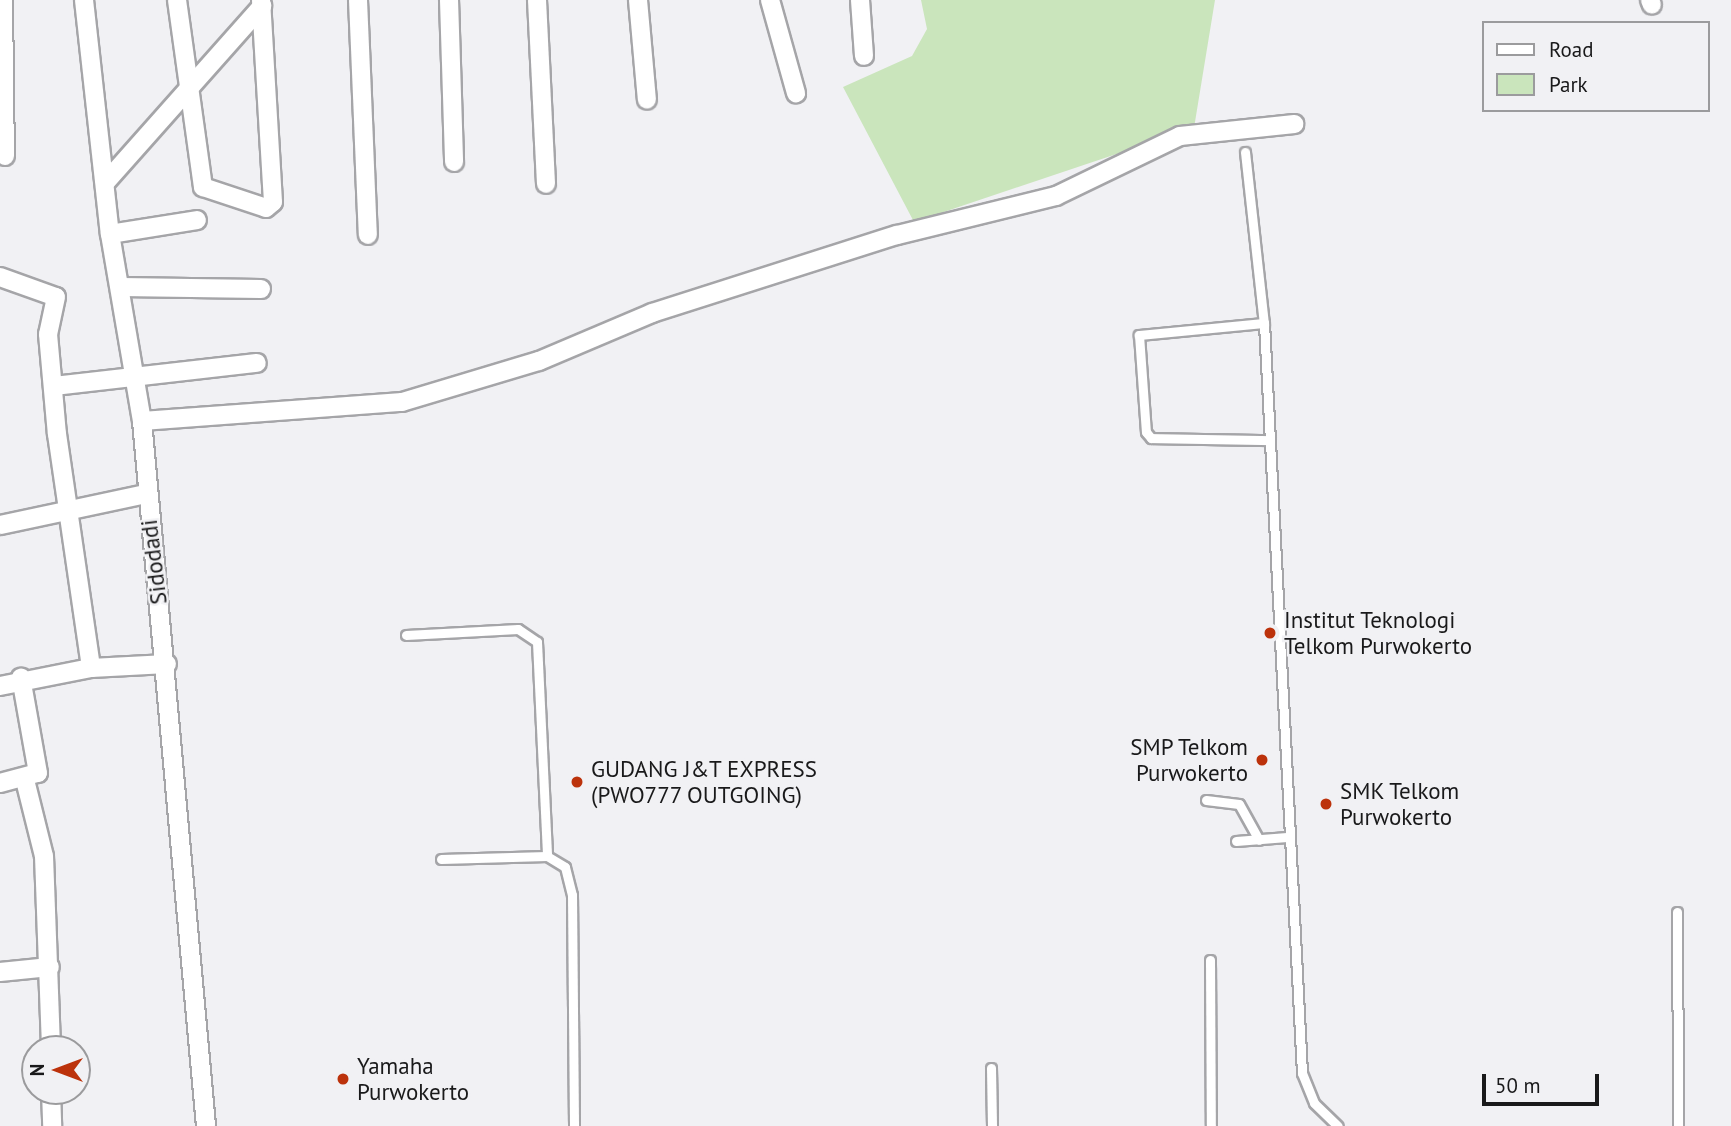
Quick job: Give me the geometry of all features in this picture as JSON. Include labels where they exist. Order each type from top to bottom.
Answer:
[{"type":"street","points":[[3,0],[5,156]]},
{"type":"street","name":"Sidodadi","points":[[85,0],[110,234],[142,421],[146,494],[167,664],[206,1126]]},
{"type":"street","points":[[177,0],[203,187],[270,208],[262,3]]},
{"type":"street","points":[[358,0],[368,235]]},
{"type":"street","points":[[449,0],[454,162]]},
{"type":"street","points":[[537,0],[546,184]]},
{"type":"street","points":[[638,0],[648,100]]},
{"type":"street","points":[[770,0],[796,93]]},
{"type":"street","points":[[860,0],[864,56]]},
{"type":"street","points":[[105,183],[190,90],[262,3]]},
{"type":"street","points":[[142,421],[402,402],[538,361],[652,313],[871,243],[1056,196],[1180,136],[1294,124]]},
{"type":"street","points":[[110,234],[197,220]]},
{"type":"street","points":[[0,277],[56,297],[48,334],[91,668]]},
{"type":"street","points":[[121,287],[261,289]]},
{"type":"street","points":[[54,386],[257,363]]},
{"type":"street","points":[[0,526],[146,494]]},
{"type":"street","points":[[0,686],[21,678],[91,668],[167,664]]},
{"type":"street","points":[[0,783],[34,779],[38,768],[21,678]]},
{"type":"street","points":[[25,780],[44,856],[51,1035]]},
{"type":"street","points":[[0,972],[50,967]]},
{"type":"street","points":[[51,1105],[52,1126]]},
{"type":"lane","points":[[1245,152],[1264,323],[1287,837],[1302,1073],[1314,1103],[1338,1126]]},
{"type":"lane","points":[[1264,323],[1139,335],[1146,432],[1152,438],[1270,440]]},
{"type":"lane","points":[[406,635],[498,628],[529,632],[537,642],[547,856]]},
{"type":"lane","points":[[1206,800],[1239,804],[1259,840]]},
{"type":"lane","points":[[1236,841],[1287,837]]},
{"type":"lane","points":[[441,859],[547,856],[565,867],[572,895],[574,1126]]},
{"type":"lane","points":[[1677,912],[1678,1126]]},
{"type":"lane","points":[[1210,960],[1211,1126]]},
{"type":"lane","points":[[991,1068],[992,1126]]},
{"type":"green space","points":[[921,0],[1215,0],[1194,128],[914,222],[843,87],[912,56],[927,29]]},
{"type":"place","name":"Institut Teknologi Telkom Purwokerto","points":[[1270,633]]},
{"type":"place","name":"SMP Telkom Purwokerto","points":[[1262,760]]},
{"type":"place","name":"GUDANG J&T EXPRESS (PWO777 OUTGOING)","points":[[577,782]]},
{"type":"place","name":"SMK Telkom Purwokerto","points":[[1326,804]]},
{"type":"place","name":"Yamaha Purwokerto","points":[[343,1079]]}]
